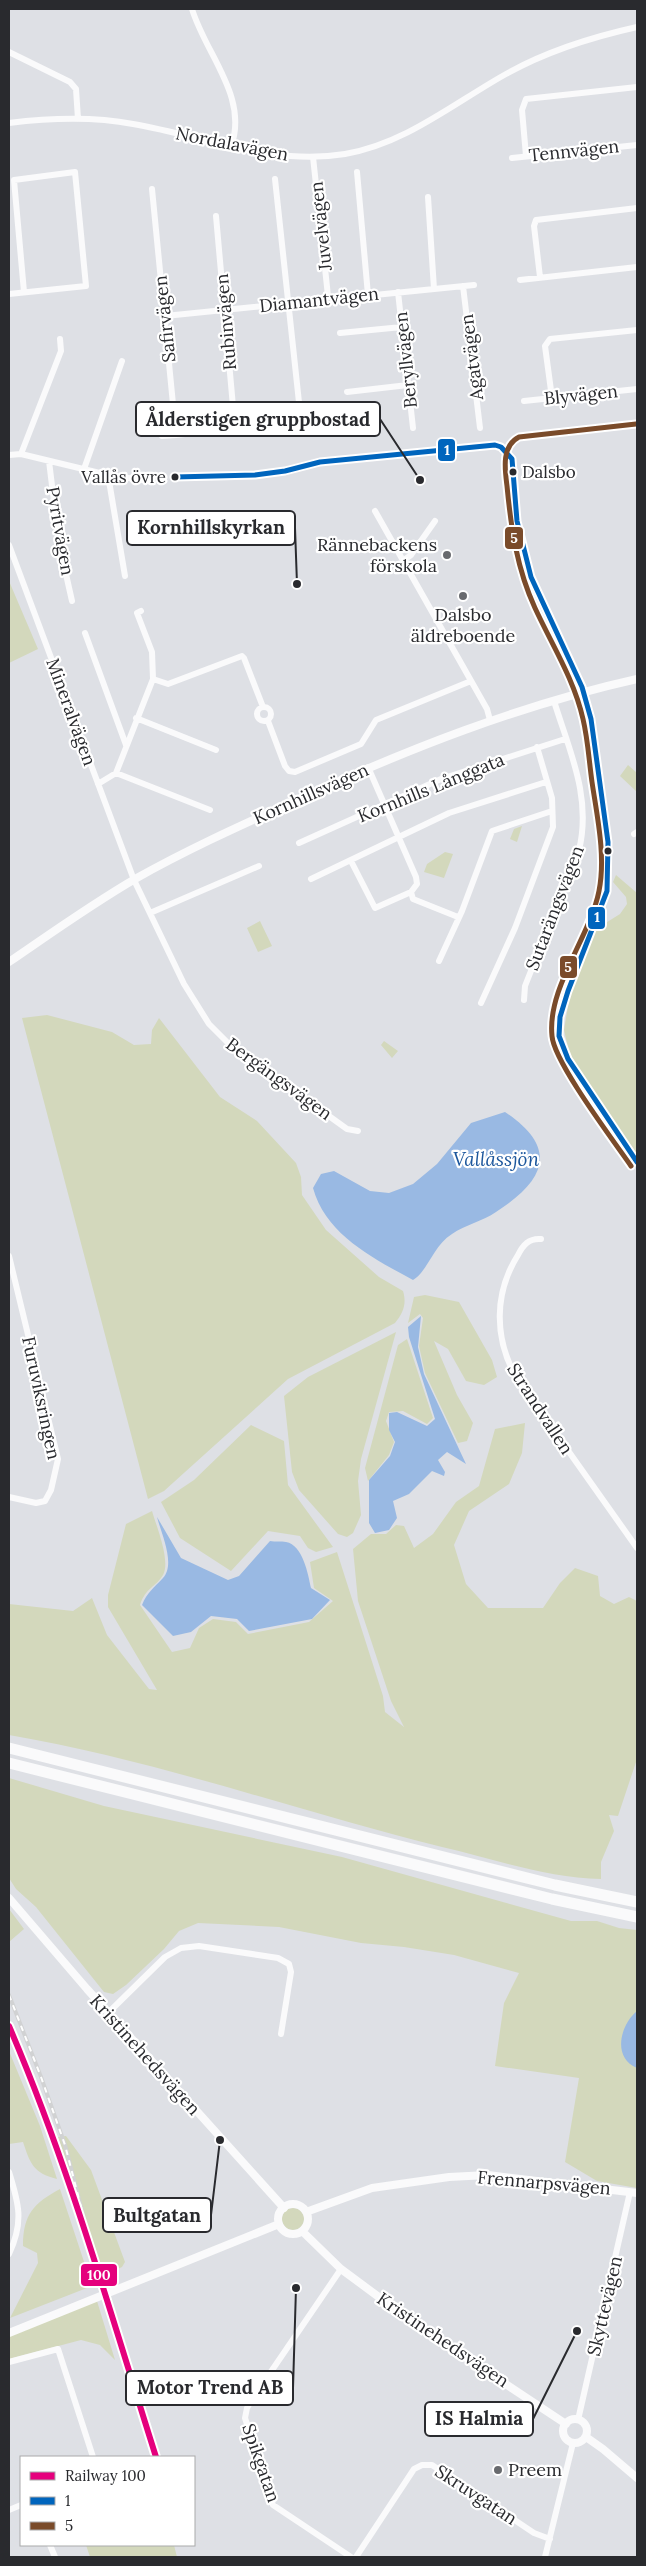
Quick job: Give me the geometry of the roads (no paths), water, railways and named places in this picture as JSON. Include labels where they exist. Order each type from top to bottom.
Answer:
[{"type":"highway","points":[[9,1748],[555,1885],[637,1902]]},
{"type":"highway","points":[[9,1763],[552,1899],[637,1917]]},
{"type":"street","points":[[192,9],[200,32],[228,86],[235,114],[231,148]]},
{"type":"street","name":"Nordalavägen","points":[[9,124],[45,119],[78,119],[134,124],[231,148],[279,156],[313,157],[345,154],[378,145],[424,125],[507,73],[544,56],[591,38],[637,27]]},
{"type":"street","points":[[9,52],[70,82],[76,90],[78,119]]},
{"type":"street","points":[[526,156],[522,110],[526,100],[637,87]]},
{"type":"street","name":"Tennvägen","points":[[512,158],[637,145]]},
{"type":"street","name":"Juvelvägen","points":[[313,157],[328,296]]},
{"type":"street","points":[[9,294],[86,286],[75,172],[14,180],[24,292]]},
{"type":"street","points":[[357,172],[368,295]]},
{"type":"street","points":[[162,436],[301,421],[275,179]]},
{"type":"street","name":"Safirvägen","points":[[152,189],[176,435]]},
{"type":"street","points":[[428,197],[434,289]]},
{"type":"street","points":[[540,278],[534,226],[536,220],[637,208]]},
{"type":"street","name":"Rubinvägen","points":[[216,216],[235,429]]},
{"type":"street","points":[[520,280],[637,267]]},
{"type":"street","name":"Diamantvägen","points":[[165,316],[323,300],[328,296],[335,299],[474,285]]},
{"type":"street","name":"Agatvägen","points":[[463,286],[480,428]]},
{"type":"street","name":"Beryllvägen","points":[[398,292],[413,428]]},
{"type":"street","points":[[340,333],[402,326]]},
{"type":"street","points":[[552,398],[545,346],[546,341],[550,339],[637,330]]},
{"type":"street","points":[[21,454],[61,351],[60,339]]},
{"type":"street","points":[[84,469],[122,361]]},
{"type":"street","points":[[347,392],[408,385]]},
{"type":"street","name":"Blyvägen","points":[[524,401],[637,389]]},
{"type":"street","points":[[9,455],[21,454],[108,475],[149,481]]},
{"type":"street","name":"Pyritvägen","points":[[49,461],[59,543],[72,601]]},
{"type":"street","points":[[108,475],[125,576]]},
{"type":"street","points":[[375,511],[487,709],[490,720]]},
{"type":"street","points":[[404,560],[411,556],[435,521]]},
{"type":"street","name":"Mineralvägen","points":[[9,545],[134,880]]},
{"type":"street","points":[[98,784],[116,773],[136,718],[153,679],[152,652],[138,613],[141,611]]},
{"type":"street","points":[[85,633],[126,744]]},
{"type":"street","points":[[153,679],[168,684],[242,656],[263,707],[271,711],[272,716],[268,721]]},
{"type":"street","name":"Kornhillsvägen","points":[[9,962],[134,880],[241,825],[368,768],[490,720],[554,700],[637,679]]},
{"type":"street","points":[[268,721],[285,766],[289,771],[295,772],[361,744],[376,720],[471,681]]},
{"type":"street","name":"Sutarängsvägen","points":[[524,1000],[526,986],[579,850],[583,833],[582,792],[554,700]]},
{"type":"street","points":[[263,707],[258,710],[257,716],[262,721],[268,721]]},
{"type":"street","points":[[136,718],[216,750]]},
{"type":"street","name":"Kornhills Långgata","points":[[299,843],[441,780],[566,738]]},
{"type":"street","points":[[481,1003],[541,862],[553,827],[552,798],[546,782],[538,747]]},
{"type":"street","points":[[368,768],[416,877],[417,884],[412,896]]},
{"type":"street","points":[[116,773],[210,810]]},
{"type":"street","points":[[311,879],[449,813],[546,782]]},
{"type":"street","points":[[439,961],[492,831],[552,811]]},
{"type":"street","points":[[351,861],[375,908],[412,896],[458,917]]},
{"type":"street","points":[[150,913],[259,866]]},
{"type":"street","name":"Bergängsvägen","points":[[134,880],[184,984],[201,1012],[219,1034],[245,1057],[347,1129],[358,1131]]},
{"type":"street","name":"Strandvallen","points":[[541,1239],[533,1239],[526,1243],[512,1264],[504,1285],[500,1309],[503,1348],[516,1377],[637,1548]]},
{"type":"street","name":"Furuviksringen","points":[[9,1256],[58,1459],[51,1490],[45,1501],[36,1503],[9,1497]]},
{"type":"street","name":"Kristinehedsvägen","points":[[9,1898],[108,2013],[284,2208]]},
{"type":"street","points":[[108,2013],[165,1957],[181,1948],[199,1946],[278,1958],[289,1964],[291,1972],[281,2034]]},
{"type":"street","points":[[9,2172],[20,2213],[19,2228],[9,2254]]},
{"type":"street","name":"Frennarpsvägen","points":[[306,2212],[372,2188],[449,2177],[488,2175],[634,2192]]},
{"type":"street","name":"Skyttevägen","points":[[578,2420],[634,2192]]},
{"type":"street","points":[[9,2332],[279,2224],[279,2217],[284,2208],[296,2205],[306,2212],[308,2222],[302,2231]]},
{"type":"street","name":"Kristinehedsvägen","points":[[279,2224],[289,2234],[302,2231],[342,2269],[418,2326],[566,2424]]},
{"type":"street","name":"Spikgatan","points":[[342,2269],[252,2398],[245,2418],[273,2505],[351,2557]]},
{"type":"street","points":[[9,2362],[58,2349],[93,2456]]},
{"type":"street","points":[[571,2420],[578,2420],[586,2426],[586,2438],[579,2443],[573,2443],[564,2435],[566,2424],[571,2420]]},
{"type":"street","points":[[586,2438],[604,2449],[637,2478]]},
{"type":"street","points":[[546,2557],[573,2443]]},
{"type":"street","name":"Skruvgatan","points":[[356,2557],[414,2470],[422,2465],[432,2465],[534,2533],[550,2540]]},
{"type":"water","name":"Vallåssjön","points":[[505,1112],[522,1125],[533,1138],[539,1151],[540,1164],[535,1176],[513,1200],[496,1212],[445,1239],[423,1271],[413,1280],[367,1254],[353,1243],[328,1219],[319,1205],[313,1188],[321,1174],[334,1171],[370,1191],[389,1193],[413,1184],[437,1164],[471,1123]]},
{"type":"water","points":[[421,1316],[418,1347],[424,1374],[466,1464],[447,1452],[438,1460],[445,1472],[444,1476],[432,1471],[409,1494],[393,1501],[397,1518],[389,1530],[375,1533],[369,1523],[369,1480],[390,1456],[395,1442],[389,1430],[389,1413],[397,1412],[427,1426],[435,1419],[409,1337],[408,1327]]},
{"type":"water","points":[[157,1517],[181,1558],[228,1580],[239,1576],[270,1541],[292,1544],[301,1554],[311,1588],[330,1600],[312,1619],[249,1631],[237,1619],[211,1616],[191,1632],[173,1636],[142,1605],[148,1593],[167,1572],[168,1557]]},
{"type":"water","points":[[637,2011],[637,2068],[624,2057],[621,2041],[626,2024]]},
{"type":"railway","points":[[9,1995],[65,2145],[96,2265]]},
{"type":"rail line","name":"100","points":[[9,2026],[31,2079],[70,2186],[156,2456]]},
{"type":"place","name":"Dalsbo","points":[[513,472]]},
{"type":"place","name":"Vallås övre","points":[[175,477]]},
{"type":"place","name":"Ålderstigen gruppbostad","points":[[420,480]]},
{"type":"place","name":"Rännebackens förskola","points":[[447,555]]},
{"type":"place","name":"Kornhillskyrkan","points":[[297,584]]},
{"type":"place","name":"Dalsbo äldreboende","points":[[463,596]]},
{"type":"place","name":"Bultgatan","points":[[220,2140]]},
{"type":"place","name":"Motor Trend AB","points":[[296,2288]]},
{"type":"place","name":"IS Halmia","points":[[577,2331]]},
{"type":"place","name":"Preem","points":[[498,2470]]}]
